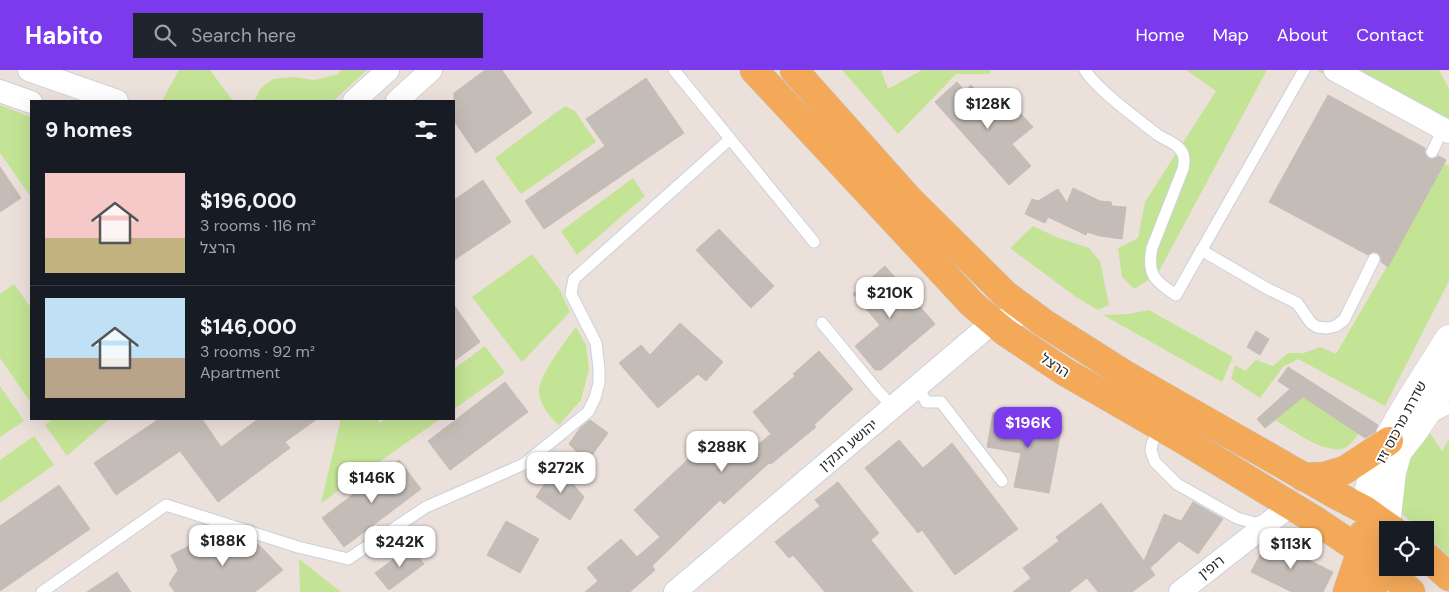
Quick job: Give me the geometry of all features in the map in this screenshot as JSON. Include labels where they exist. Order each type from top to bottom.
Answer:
[{"type":"main road","name":"הרצל","points":[[754,70],[972,304],[993,323],[1065,372],[1185,441],[1280,513],[1318,522],[1372,558],[1411,592]]},
{"type":"main road","points":[[794,70],[936,227],[1006,295],[1030,313],[1126,375],[1379,521]]},
{"type":"main road","points":[[1303,476],[1325,476],[1345,470],[1389,441]]},
{"type":"main road","points":[[1372,592],[1372,558],[1379,530]]},
{"type":"main road","points":[[1347,592],[1372,558]]},
{"type":"main road","points":[[1434,563],[1449,577]]},
{"type":"street","points":[[28,70],[113,100]]},
{"type":"street","points":[[355,100],[388,70]]},
{"type":"street","points":[[398,100],[431,70]]},
{"type":"street","points":[[1335,70],[1446,130]]},
{"type":"street","points":[[0,91],[30,102]]},
{"type":"street","name":"יהושע חנקין","points":[[675,592],[993,323],[1012,316],[1030,313]]},
{"type":"street","name":"שדרת מרכוס זיו","points":[[1381,521],[1373,476],[1389,441],[1411,401],[1449,340]]},
{"type":"street","name":"שדרת מרכוס זיו","points":[[1381,521],[1398,451],[1433,402],[1449,370]]},
{"type":"street","name":"רופין","points":[[1180,592],[1280,513]]},
{"type":"lane","points":[[674,70],[814,242]]},
{"type":"lane","points":[[1085,70],[1101,89],[1160,136],[1178,147],[1182,153],[1185,162],[1152,248],[1150,267],[1152,275],[1158,282],[1176,295],[1304,70]]},
{"type":"lane","points":[[1432,152],[1446,130]]},
{"type":"lane","points":[[42,592],[166,505],[298,547],[348,559],[426,507],[524,464],[588,412],[600,383],[596,342],[571,294],[574,279],[730,139]]},
{"type":"lane","points":[[1201,250],[1268,289],[1298,303],[1311,323],[1317,327],[1327,328],[1336,326],[1344,320],[1374,259]]},
{"type":"lane","points":[[822,323],[877,390],[893,406]]},
{"type":"lane","points":[[918,386],[926,402],[941,402],[1002,481]]},
{"type":"lane","points":[[1416,428],[1432,416],[1449,408]]},
{"type":"lane","points":[[1159,427],[1152,444],[1155,462],[1177,484],[1237,518],[1255,523],[1280,513]]},
{"type":"green space","points":[[179,70],[210,70],[232,100],[163,100]]},
{"type":"green space","points":[[340,70],[367,70],[334,100],[255,100],[261,88],[273,79],[293,77],[315,80],[338,74]]},
{"type":"green space","points":[[842,70],[881,70],[888,89],[922,70],[990,70],[990,74],[956,74],[898,134]]},
{"type":"green space","points":[[1186,70],[1267,70],[1157,275],[1134,289],[1122,277],[1118,248],[1138,238],[1145,202],[1216,91]]},
{"type":"green space","points":[[1316,70],[1439,70],[1449,89],[1449,140]]},
{"type":"green space","points":[[0,105],[30,117],[30,196],[0,153]]},
{"type":"green space","points":[[565,106],[575,111],[596,142],[521,194],[495,158]]},
{"type":"green space","points":[[1441,162],[1449,166],[1449,281],[1385,406],[1298,359],[1283,367],[1260,398],[1231,379],[1235,365],[1245,371],[1256,360],[1273,366],[1288,353],[1304,353],[1320,347],[1336,354],[1411,225]]},
{"type":"green space","points":[[633,178],[645,196],[577,255],[561,231]]},
{"type":"green space","points":[[1033,226],[1056,237],[1089,248],[1100,261],[1109,305],[1098,310],[1076,297],[1010,248]]},
{"type":"green space","points":[[532,254],[560,290],[570,312],[522,362],[472,297]]},
{"type":"green space","points":[[14,284],[30,307],[30,402],[0,358],[0,294]]},
{"type":"green space","points":[[1149,310],[1233,357],[1222,382],[1103,315],[1128,314]]},
{"type":"green space","points":[[576,327],[586,345],[589,369],[581,400],[559,425],[543,406],[539,392],[540,385],[553,359]]},
{"type":"green space","points":[[485,346],[505,373],[455,408],[455,368]]},
{"type":"green space","points":[[0,386],[24,421],[0,437]]},
{"type":"green space","points":[[1303,397],[1359,433],[1345,448],[1328,448],[1299,435],[1275,420]]},
{"type":"green space","points":[[52,420],[108,420],[67,456],[45,425]]},
{"type":"green space","points":[[341,420],[378,420],[380,423],[384,420],[439,420],[321,503]]},
{"type":"green space","points":[[1430,433],[1442,451],[1449,439],[1449,557],[1434,543],[1434,521],[1410,521],[1392,504],[1410,440]]},
{"type":"green space","points":[[34,436],[54,465],[0,503],[0,460]]},
{"type":"green space","points":[[299,559],[341,592],[300,592]]},
{"type":"building","points":[[485,70],[502,70],[532,113],[476,153],[455,122],[454,93]]},
{"type":"building","points":[[646,78],[684,133],[544,229],[525,201],[605,146],[586,119]]},
{"type":"building","points":[[957,82],[965,91],[971,85],[999,117],[1013,105],[1033,127],[1012,144],[1031,166],[1009,185],[935,102]]},
{"type":"building","points":[[1328,95],[1425,148],[1428,158],[1433,159],[1439,156],[1446,160],[1388,267],[1381,262],[1378,253],[1373,252],[1368,255],[1269,202]]},
{"type":"building","points":[[0,167],[21,198],[0,212]]},
{"type":"building","points":[[483,180],[511,222],[455,259],[455,199]]},
{"type":"building","points":[[1073,188],[1100,201],[1111,202],[1112,206],[1126,207],[1122,239],[1087,232],[1086,235],[1048,217],[1045,223],[1025,214],[1032,199],[1038,201],[1058,189],[1067,203]]},
{"type":"building","points":[[719,229],[774,286],[751,308],[696,250]]},
{"type":"building","points":[[885,266],[935,324],[881,370],[875,370],[855,346],[880,325],[853,294]]},
{"type":"building","points":[[455,306],[480,342],[455,360]]},
{"type":"building","points":[[680,323],[723,362],[706,381],[698,374],[658,408],[619,363],[641,345],[650,355]]},
{"type":"building","points":[[1256,331],[1269,339],[1260,355],[1247,347]]},
{"type":"building","points":[[819,351],[853,389],[814,425],[816,427],[771,464],[769,463],[724,504],[720,500],[652,566],[655,570],[630,592],[585,592],[598,581],[587,568],[621,539],[637,557],[660,537],[634,510],[715,434],[739,460],[771,434],[753,412],[795,376],[793,374]]},
{"type":"building","points":[[1288,367],[1378,425],[1375,432],[1365,438],[1303,397],[1265,428],[1257,419],[1290,389],[1278,381]]},
{"type":"building","points":[[505,382],[528,412],[450,470],[428,441]]},
{"type":"building","points":[[993,413],[1062,426],[1049,493],[1014,487],[1021,453],[987,447]]},
{"type":"building","points":[[158,420],[203,420],[221,447],[257,420],[316,420],[285,442],[290,448],[218,502],[180,451],[116,495],[94,463]]},
{"type":"building","points":[[590,420],[608,433],[587,462],[569,444],[580,428]]},
{"type":"building","points":[[899,440],[923,468],[952,443],[1018,529],[955,575],[922,530],[918,533],[865,468]]},
{"type":"building","points":[[399,460],[421,489],[344,547],[322,518]]},
{"type":"building","points":[[557,465],[584,497],[570,520],[536,497]]},
{"type":"building","points":[[838,482],[879,533],[871,540],[913,592],[825,592],[793,555],[789,558],[775,542],[820,506],[815,500]]},
{"type":"building","points":[[59,485],[90,529],[0,591],[0,526]]},
{"type":"building","points":[[1193,502],[1223,519],[1198,554],[1179,541],[1150,568],[1155,575],[1132,592],[1098,592],[1087,578],[1069,592],[1013,592],[1031,578],[1023,568],[1059,541],[1056,537],[1101,503],[1144,561],[1164,514],[1181,521]]},
{"type":"building","points":[[506,521],[539,539],[520,573],[487,555]]},
{"type":"building","points":[[209,536],[259,545],[283,570],[255,592],[175,592],[169,584],[178,570],[171,555]]},
{"type":"building","points":[[1268,540],[1333,572],[1323,592],[1292,592],[1251,572]]},
{"type":"building","points":[[410,547],[424,564],[389,590],[375,573]]},
{"type":"building","points":[[117,572],[131,592],[87,592]]}]
